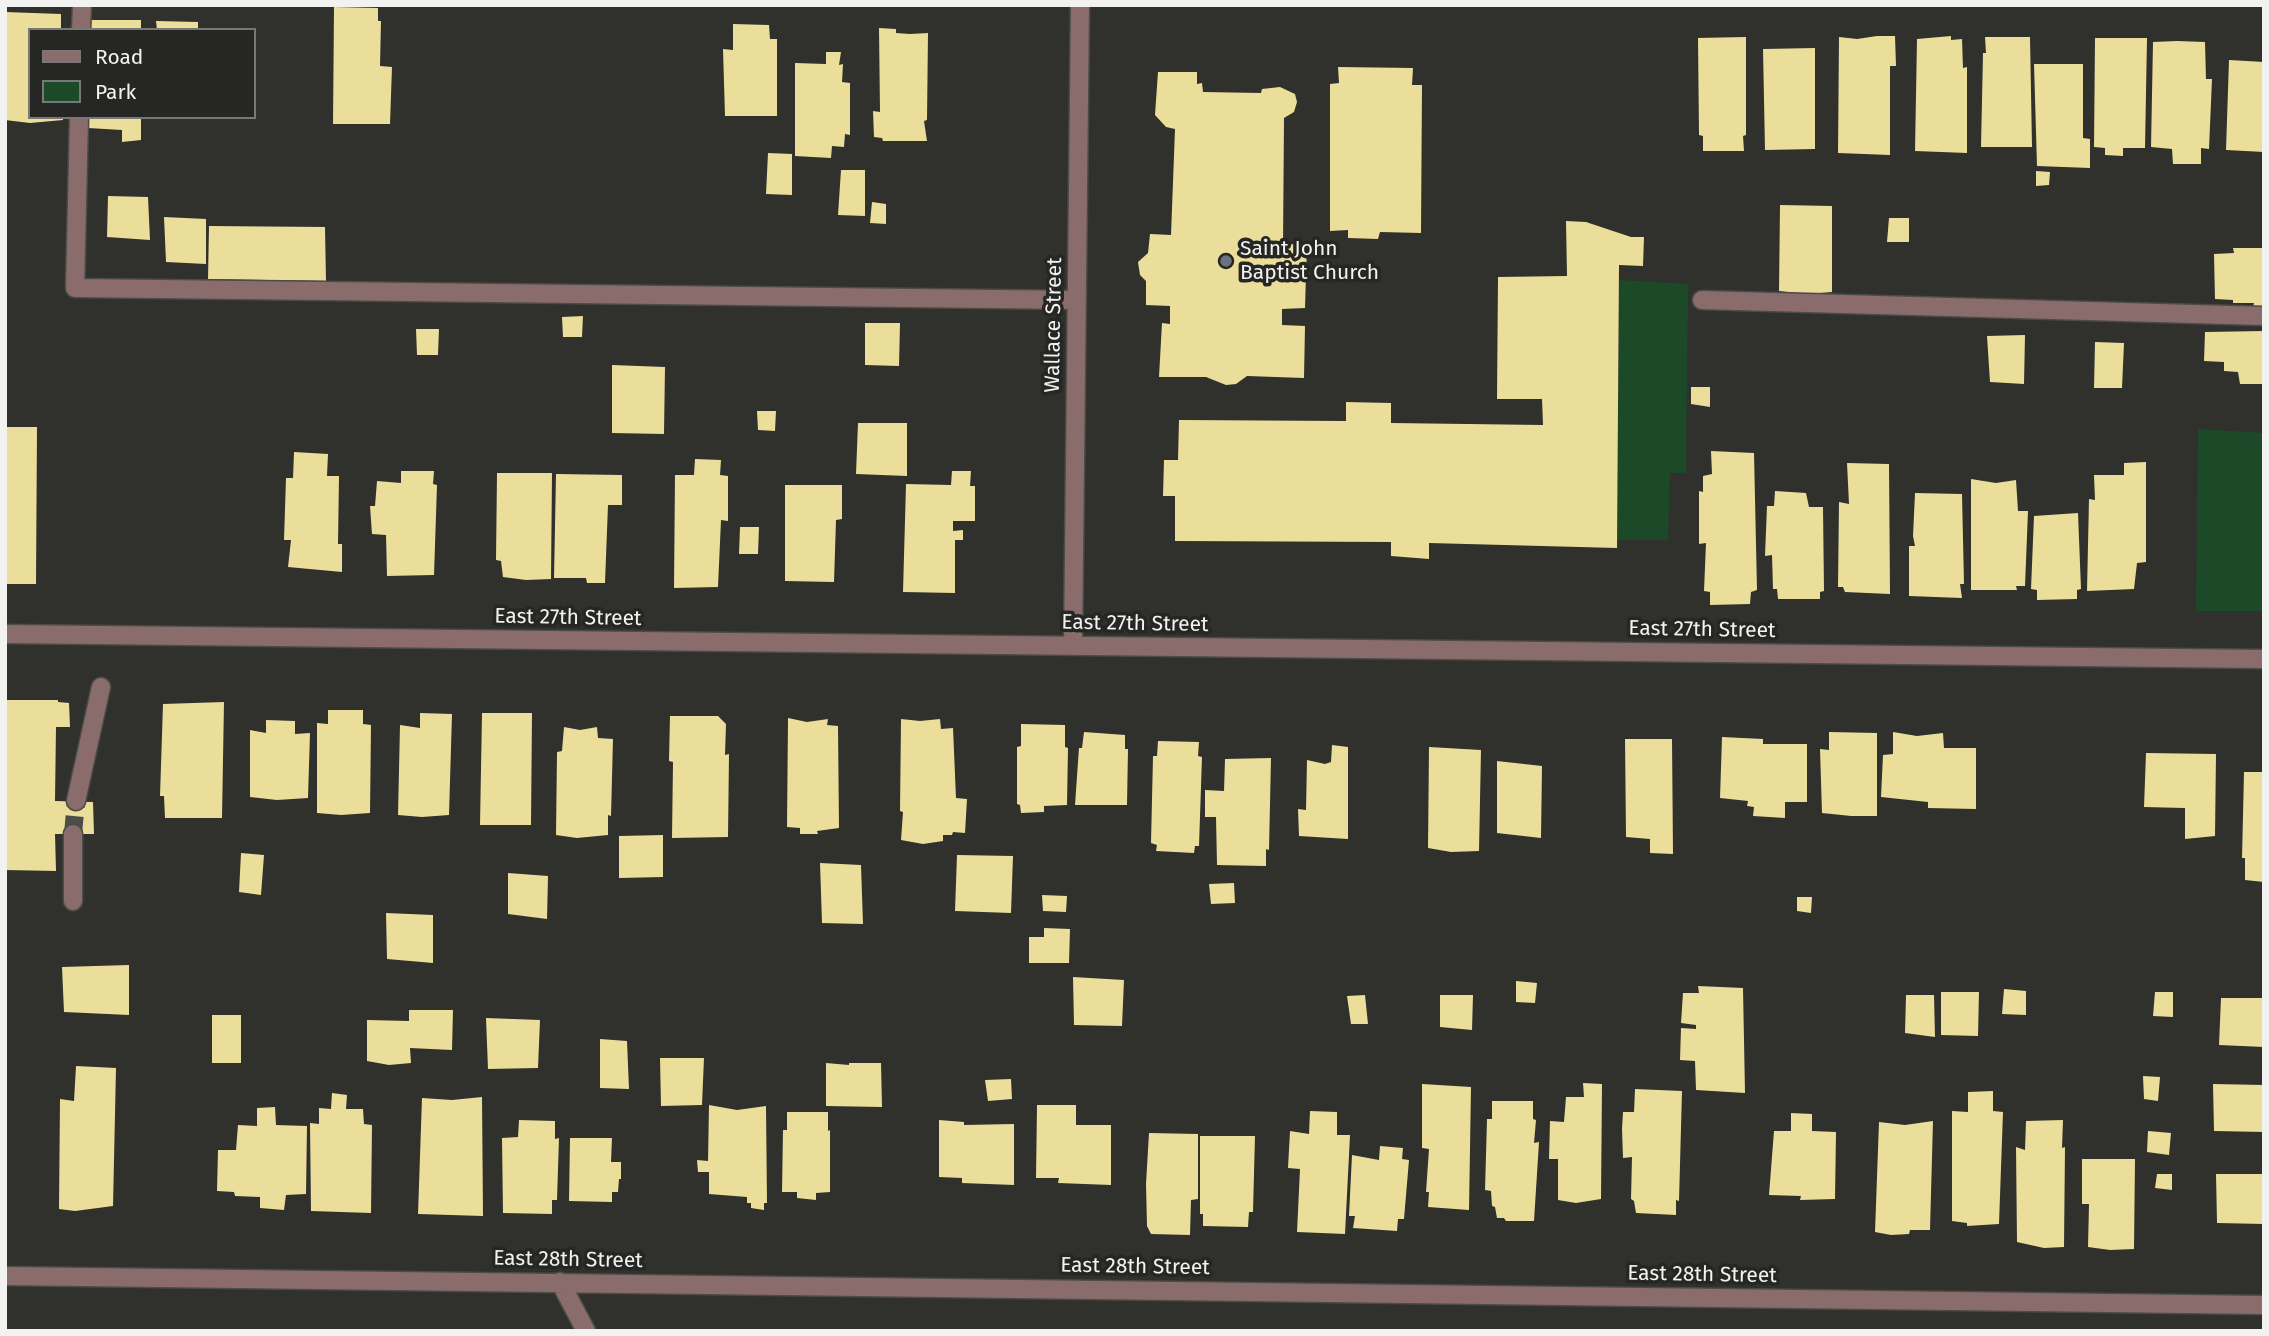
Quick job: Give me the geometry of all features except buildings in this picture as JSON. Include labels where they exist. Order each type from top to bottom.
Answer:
[{"type":"street","points":[[81,28],[82,5]]},
{"type":"street","name":"Wallace Street","points":[[1073,646],[1080,5]]},
{"type":"street","points":[[79,119],[75,288],[1077,300]]},
{"type":"street","points":[[1702,300],[2264,316]]},
{"type":"street","name":"East 27th Street","points":[[5,634],[2264,659]]},
{"type":"street","points":[[76,801],[101,687]]},
{"type":"street","points":[[73,901],[74,834]]},
{"type":"street","name":"East 28th Street","points":[[5,1276],[2264,1305]]},
{"type":"street","points":[[560,1282],[586,1331]]},
{"type":"green space","points":[[1619,280],[1688,284],[1686,473],[1670,473],[1668,540],[1617,540]]},
{"type":"green space","points":[[2198,429],[2264,433],[2264,611],[2196,611]]},
{"type":"tunnel","points":[[73,834],[76,801]]},
{"type":"place","name":"Saint John Baptist Church","points":[[1226,261]]}]
